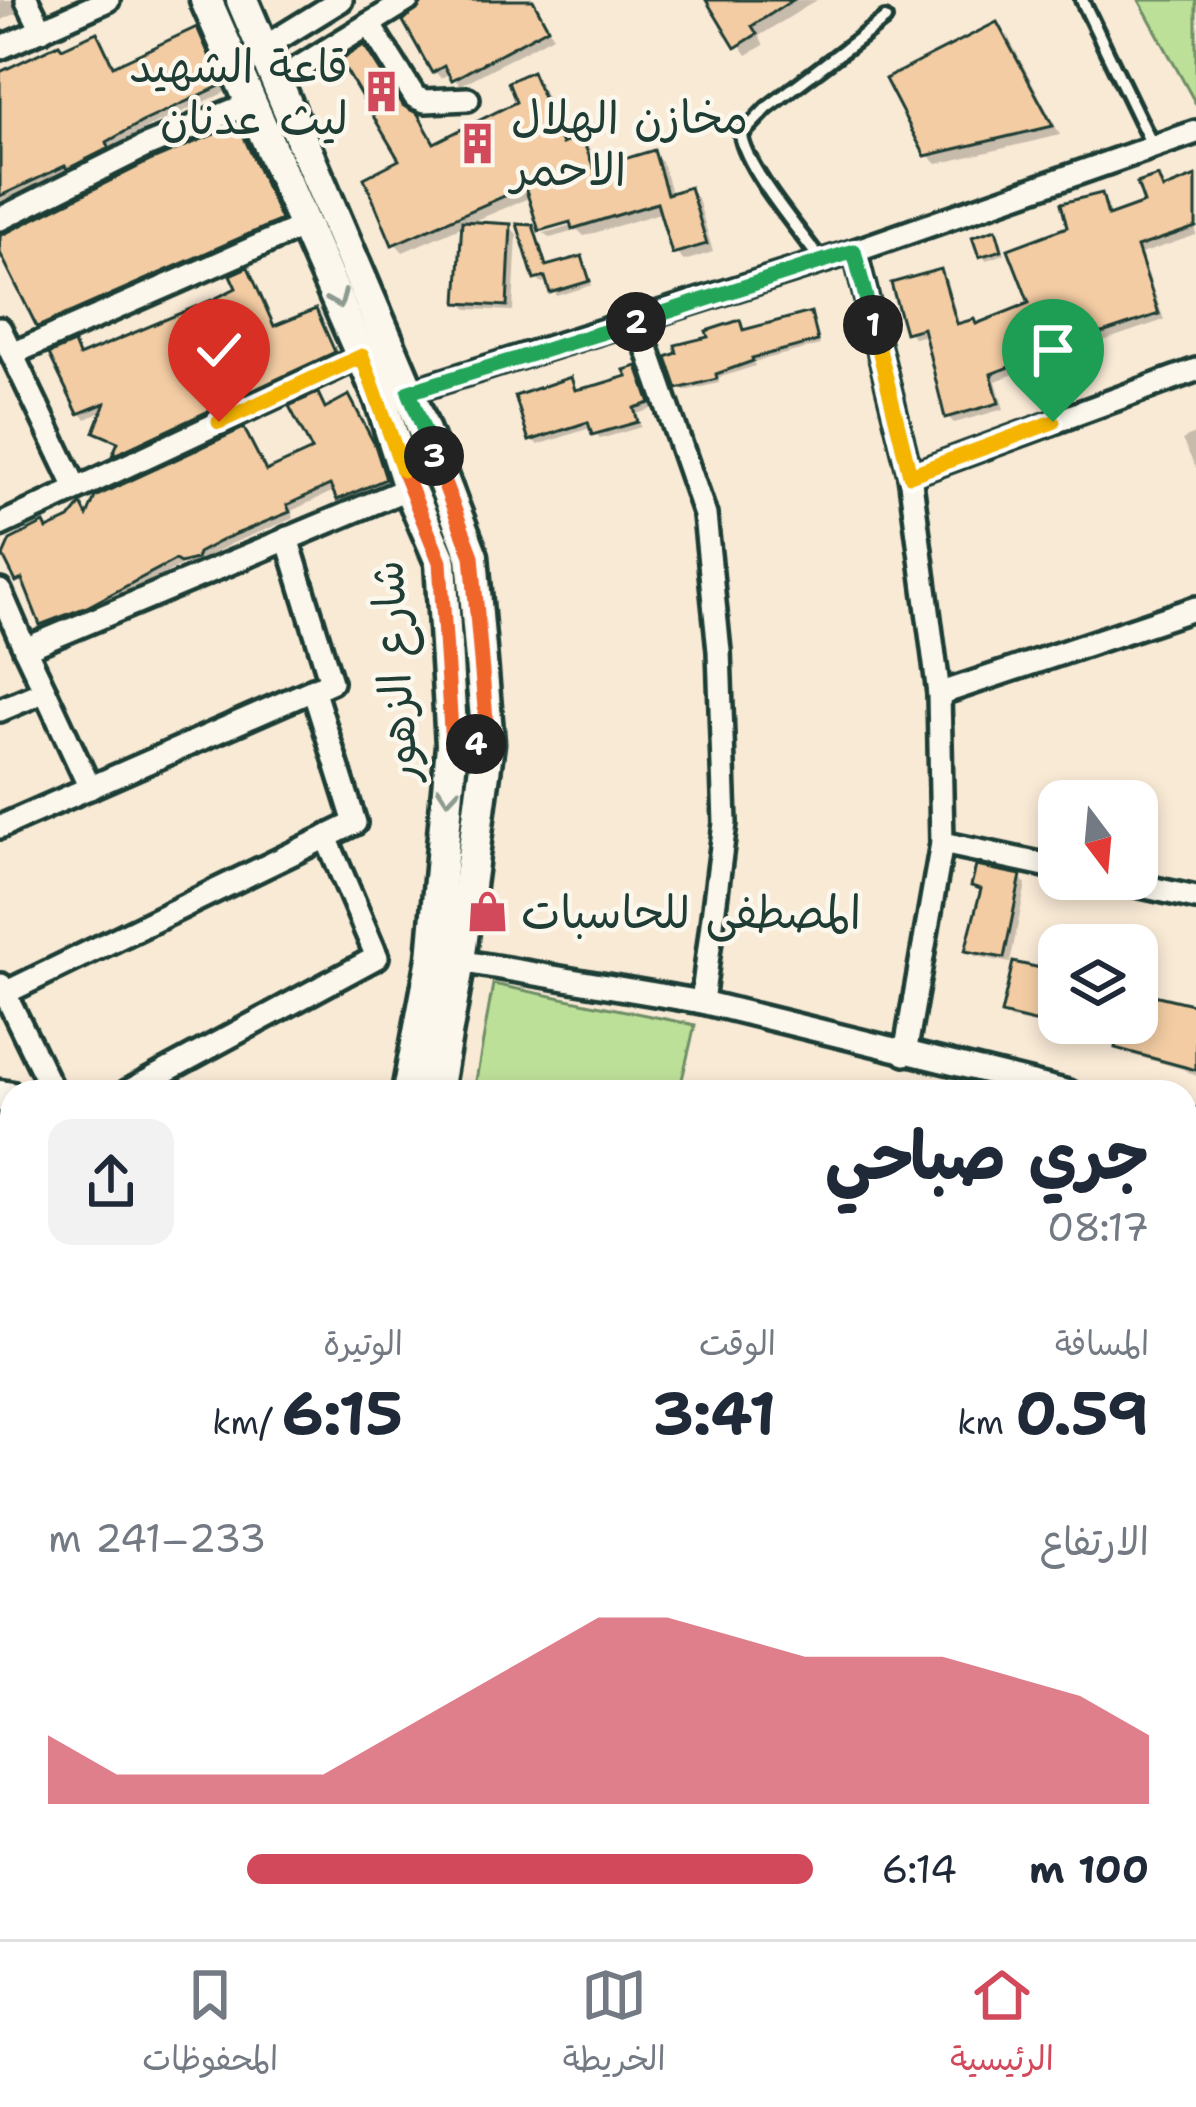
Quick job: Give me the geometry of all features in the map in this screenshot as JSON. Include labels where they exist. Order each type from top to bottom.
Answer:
[{"type":"main road","name":"شارع الزهور","points":[[206,0],[362,356],[440,562],[452,745],[433,958],[410,1080]]},
{"type":"main road","name":"شارع الزهور","points":[[242,0],[409,392],[472,556],[488,743],[438,1080]]},
{"type":"main road","points":[[452,745],[488,743]]},
{"type":"street","points":[[27,0],[42,31]]},
{"type":"street","points":[[0,48],[108,0]]},
{"type":"street","points":[[263,48],[341,0]]},
{"type":"street","points":[[277,81],[408,0]]},
{"type":"street","points":[[369,24],[415,97],[425,101],[468,99]]},
{"type":"street","points":[[0,219],[146,146],[251,104]]},
{"type":"street","points":[[409,392],[822,262],[1196,132]]},
{"type":"street","points":[[12,354],[306,225]]},
{"type":"street","points":[[854,251],[910,475],[938,694],[942,843],[905,1054]]},
{"type":"street","points":[[638,322],[705,515],[717,628],[724,823],[702,1002]]},
{"type":"street","points":[[0,329],[76,488]]},
{"type":"street","points":[[0,525],[362,356]]},
{"type":"street","points":[[910,475],[1196,370]]},
{"type":"street","points":[[25,649],[410,488]]},
{"type":"street","points":[[0,827],[331,682],[287,538]]},
{"type":"street","points":[[0,591],[90,788]]},
{"type":"street","points":[[938,694],[1196,608]]},
{"type":"street","points":[[47,1080],[2,988],[355,823],[313,689]]},
{"type":"street","points":[[0,710],[45,691]]},
{"type":"street","points":[[149,1080],[377,957],[326,837]]},
{"type":"street","points":[[942,843],[1038,864]]},
{"type":"street","points":[[1158,890],[1196,898]]},
{"type":"street","points":[[459,961],[702,1002],[1018,1080]]},
{"type":"lane","points":[[1082,0],[1154,147]]},
{"type":"lane","points":[[822,262],[756,171],[743,150],[741,136],[750,122],[885,20]]},
{"type":"green space","points":[[1139,0],[1196,0],[1196,104]]},
{"type":"green space","points":[[493,984],[695,1025],[682,1080],[476,1080]]},
{"type":"building","points":[[426,0],[533,0],[548,28],[452,80],[444,66],[432,73],[403,21]]},
{"type":"building","points":[[706,0],[793,0],[752,26],[757,34],[735,48]]},
{"type":"building","points":[[997,22],[1053,126],[925,156],[885,79]]},
{"type":"building","points":[[197,27],[222,85],[142,122],[107,142],[109,148],[67,169],[0,196],[0,72],[97,32],[113,66]]},
{"type":"building","points":[[364,45],[402,105],[418,114],[434,143],[516,102],[508,82],[532,71],[562,144],[581,136],[594,168],[654,150],[667,194],[690,187],[707,244],[672,254],[657,203],[572,229],[570,222],[539,231],[525,187],[392,245],[364,178],[399,160],[340,60]]},
{"type":"building","points":[[238,124],[281,220],[37,327],[0,253],[0,236],[152,160]]},
{"type":"building","points":[[1158,176],[1163,189],[1196,176],[1196,227],[1137,247],[1159,314],[1087,338],[1089,345],[1057,365],[1051,351],[991,374],[999,403],[945,418],[923,328],[905,333],[891,283],[941,269],[957,324],[974,319],[976,324],[1029,303],[1008,249],[1067,227],[1061,203],[1102,193],[1108,216],[1144,203],[1137,183]]},
{"type":"building","points":[[462,221],[511,224],[507,306],[457,303]]},
{"type":"building","points":[[517,224],[533,225],[546,266],[582,256],[590,281],[550,293],[545,277],[534,280]]},
{"type":"building","points":[[996,229],[1002,250],[979,257],[972,237]]},
{"type":"building","points":[[248,267],[274,326],[316,309],[335,352],[112,456],[118,442],[94,432],[105,403],[78,414],[49,354],[74,343],[79,356],[212,300],[236,288],[230,275]]},
{"type":"building","points":[[811,312],[818,341],[752,358],[716,374],[717,379],[677,389],[666,357],[677,353],[675,345],[708,337],[706,331],[740,320],[743,330]]},
{"type":"building","points":[[637,366],[650,403],[634,408],[638,422],[592,435],[588,422],[529,441],[515,396],[571,377],[575,390],[597,385],[627,376],[624,370]]},
{"type":"building","points":[[318,393],[325,408],[349,395],[375,445],[386,479],[337,500],[330,485],[287,505],[290,512],[226,538],[198,553],[196,559],[175,560],[87,607],[40,625],[22,579],[16,582],[3,556],[10,540],[44,523],[47,529],[69,519],[81,504],[87,516],[95,497],[244,428],[266,471],[312,450],[289,406]]},
{"type":"building","points":[[976,866],[1021,875],[1004,958],[965,951],[981,889],[971,886]]},
{"type":"building","points":[[1013,962],[1038,967],[1038,1023],[1001,1014]]},
{"type":"building","points":[[1158,996],[1196,1005],[1196,1070],[1115,1048],[1116,1044],[1158,1044]]},
{"type":"place","name":"قاعة الشهيد ليث عدنان","points":[[382,92]]},
{"type":"place","name":"مخازن الهلال الاحمر","points":[[477,143]]},
{"type":"place","name":"المصطفى للحاسبات","points":[[487,912]]},
{"type":"route","points":[[219,422],[362,356],[440,562],[452,745],[488,743],[472,556],[409,392],[854,251],[910,475],[1053,422]]}]
